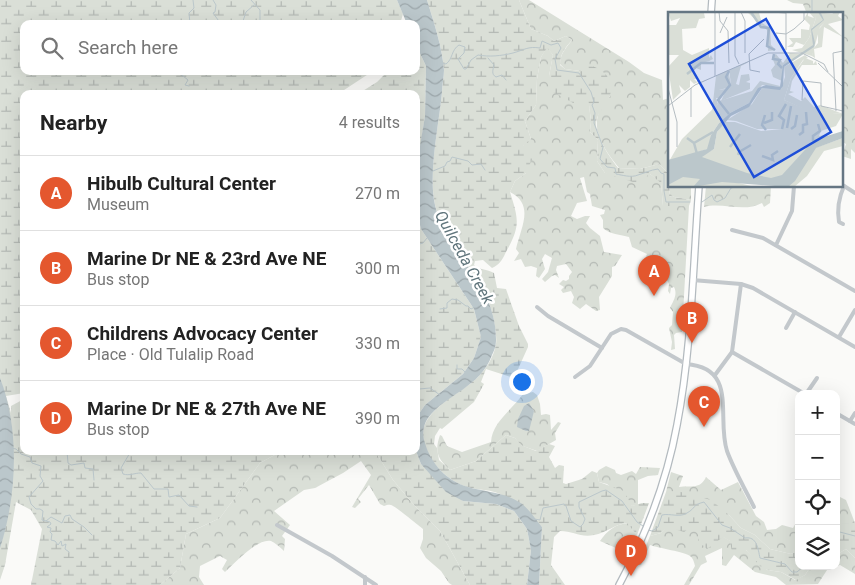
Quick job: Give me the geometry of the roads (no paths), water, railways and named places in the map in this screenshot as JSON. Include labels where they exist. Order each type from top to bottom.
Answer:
[{"type":"main road","points":[[619,585],[638,547],[666,471],[677,425],[686,364],[699,188]]},
{"type":"street","points":[[843,224],[838,222],[838,217],[840,194],[843,185],[855,193]]},
{"type":"street","points":[[776,245],[792,211],[794,188]]},
{"type":"street","points":[[732,230],[754,234],[855,291]]},
{"type":"street","points":[[692,280],[741,284],[753,288],[855,347]]},
{"type":"street","points":[[715,375],[732,352],[741,284]]},
{"type":"street","points":[[537,307],[548,316],[602,348]]},
{"type":"street","points":[[839,337],[855,310]]},
{"type":"street","points":[[786,328],[795,312]]},
{"type":"street","points":[[575,377],[590,366],[611,334],[618,329],[622,329],[686,364],[697,365],[715,375],[721,386],[727,451],[754,507]]},
{"type":"street","points":[[732,352],[799,390]]},
{"type":"street","points":[[809,390],[817,378]]},
{"type":"street","points":[[850,421],[855,413]]},
{"type":"street","points":[[840,415],[855,424]]},
{"type":"street","points":[[277,525],[376,585]]},
{"type":"street","points":[[365,578],[365,585]]},
{"type":"water","name":"Quilceda Creek","points":[[397,0],[427,0],[435,26],[444,70],[434,153],[434,199],[444,229],[473,274],[490,305],[496,341],[487,366],[471,383],[435,410],[428,418],[424,427],[424,440],[431,458],[441,471],[453,481],[513,499],[522,504],[531,513],[542,527],[539,585],[527,585],[531,550],[527,529],[514,511],[496,504],[463,501],[446,492],[421,464],[418,455],[420,455],[420,412],[425,405],[463,374],[474,358],[481,337],[474,309],[420,225],[420,146],[425,116],[426,66],[420,53],[420,20],[405,20]]},
{"type":"water","points":[[0,378],[11,419],[14,463],[10,507],[0,548]]},
{"type":"water","points":[[529,403],[534,411],[529,431],[526,431],[517,427],[518,419],[524,406]]},
{"type":"waterway","points":[[190,20],[189,13],[194,8],[193,0]]},
{"type":"waterway","points":[[213,0],[216,5],[215,12],[213,13],[218,20]]},
{"type":"waterway","points":[[251,0],[260,10],[260,20]]},
{"type":"waterway","points":[[812,0],[812,12]]},
{"type":"waterway","points":[[243,20],[246,12],[254,5]]},
{"type":"waterway","points":[[442,63],[446,64],[450,60],[459,45],[465,47],[464,53],[458,59],[464,69],[466,69],[471,60],[478,55],[500,55],[529,48],[540,48],[542,41],[551,45],[558,43],[561,48],[555,59],[557,70],[579,73],[591,92],[594,102],[592,105],[595,113],[594,123],[603,147],[600,159],[607,167],[615,168],[616,174],[624,176],[635,176],[658,169],[664,174],[666,202],[690,202]]},
{"type":"waterway","points":[[488,58],[494,65],[493,75],[496,77],[502,75],[506,80]]},
{"type":"waterway","points":[[182,75],[188,80],[185,85],[189,86]]},
{"type":"waterway","points":[[433,171],[445,166],[452,157],[468,161],[472,165],[481,164],[485,170]]},
{"type":"waterway","points":[[702,202],[712,195],[717,202],[725,198],[731,188]]},
{"type":"waterway","points":[[420,244],[427,238]]},
{"type":"waterway","points":[[440,309],[447,308],[447,303],[452,299],[458,300],[471,309],[473,308]]},
{"type":"waterway","points":[[457,365],[457,369],[462,369],[465,372]]},
{"type":"waterway","points":[[420,389],[430,388],[440,395]]},
{"type":"waterway","points":[[11,448],[16,449],[20,453]]},
{"type":"waterway","points":[[24,455],[30,457],[32,463],[41,466],[40,476],[43,481],[29,497],[31,504],[36,509],[43,511],[42,520],[46,521],[51,517],[62,523],[65,516],[70,515],[72,519],[92,535]]},
{"type":"waterway","points":[[67,455],[68,463],[71,465],[84,463],[85,468],[93,469],[94,480]]},
{"type":"waterway","points":[[129,455],[121,468],[123,474],[141,473],[154,489],[168,489],[169,497],[179,495],[189,506],[197,507]]},
{"type":"waterway","points":[[534,519],[540,520],[543,508],[564,504],[571,521],[580,527],[585,519],[579,507],[579,502],[606,490],[622,501],[637,522],[643,526]]},
{"type":"waterway","points":[[648,530],[652,531],[658,527],[662,515],[684,514],[704,502],[722,525],[745,538],[752,539],[758,547],[760,558],[785,564],[792,572],[799,570]]},
{"type":"waterway","points":[[46,521],[51,524],[47,527],[51,528],[51,540],[55,541],[58,545],[61,541],[62,546],[66,544],[65,549],[69,552]]},
{"type":"waterway","points":[[840,532],[855,536]]},
{"type":"place","name":"Hibulb Cultural Center","points":[[654,296]]},
{"type":"place","name":"Marine Dr NE & 23rd Ave NE","points":[[692,343]]},
{"type":"place","name":"Childrens Advocacy Center","points":[[704,427]]},
{"type":"place","name":"Marine Dr NE & 27th Ave NE","points":[[631,576]]}]
